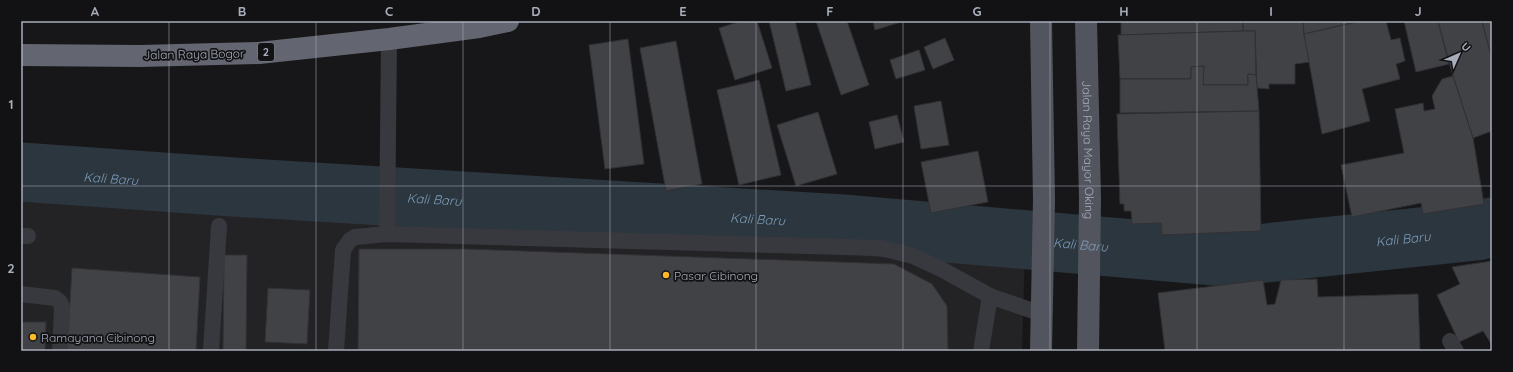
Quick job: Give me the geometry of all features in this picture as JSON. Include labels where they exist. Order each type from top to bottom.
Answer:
[{"type":"highway","name":"Jalan Raya Bogor","points":[[21,55],[140,56],[259,53],[389,39],[479,27],[508,21]]},
{"type":"main road","points":[[1041,21],[1044,200],[1041,351]]},
{"type":"main road","name":"Jalan Raya Mayor Oking","points":[[1086,21],[1090,199],[1088,351]]},
{"type":"lane","points":[[387,234],[389,39]]},
{"type":"lane","points":[[211,351],[218,226]]},
{"type":"lane","points":[[336,351],[343,250],[350,240],[355,237],[387,234],[881,248],[913,256],[941,269],[990,296],[1042,314]]},
{"type":"lane","points":[[21,294],[55,298],[60,302],[62,308],[60,351]]},
{"type":"lane","points":[[981,351],[990,296]]},
{"type":"shaded area","name":"Pasar Cibinong","points":[[21,189],[346,199],[858,236],[1025,246],[1022,351],[21,351]]},
{"type":"building","points":[[742,21],[757,21],[772,68],[735,80],[719,28]]},
{"type":"building","points":[[769,21],[795,21],[811,85],[786,91]]},
{"type":"building","points":[[816,21],[847,21],[869,85],[841,95]]},
{"type":"building","points":[[873,21],[904,21],[875,30]]},
{"type":"building","points":[[1121,21],[1243,21],[1243,31],[1121,35]]},
{"type":"building","points":[[1243,21],[1303,21],[1304,34],[1310,62],[1295,64],[1295,84],[1269,84],[1269,89],[1257,88],[1255,31],[1243,31]]},
{"type":"building","points":[[1303,21],[1361,21],[1304,34]]},
{"type":"building","points":[[1361,21],[1386,21],[1391,40],[1400,38],[1405,61],[1396,64],[1400,79],[1362,89],[1370,121],[1322,134],[1304,34]]},
{"type":"building","points":[[1404,21],[1438,21],[1449,64],[1416,72]]},
{"type":"building","points":[[1438,21],[1482,21],[1492,59],[1492,131],[1473,138],[1453,76]]},
{"type":"building","points":[[1482,21],[1492,21],[1492,59]]},
{"type":"building","points":[[1255,31],[1256,75],[1248,74],[1248,85],[1203,85],[1204,66],[1191,67],[1191,79],[1120,79],[1118,35]]},
{"type":"building","points":[[945,38],[954,60],[933,69],[924,47]]},
{"type":"building","points":[[628,39],[644,164],[605,169],[589,45]]},
{"type":"building","points":[[676,41],[702,184],[666,191],[640,48]]},
{"type":"building","points":[[919,50],[925,70],[896,79],[890,60]]},
{"type":"building","points":[[1204,66],[1203,85],[1248,85],[1248,74],[1256,75],[1259,111],[1120,113],[1120,79],[1191,79],[1191,67]]},
{"type":"building","points":[[1453,76],[1473,138],[1484,204],[1423,214],[1421,203],[1352,217],[1341,165],[1404,153],[1395,109],[1423,103],[1424,111],[1435,109],[1432,96],[1442,79]]},
{"type":"building","points":[[759,80],[781,175],[739,185],[717,90]]},
{"type":"building","points":[[941,101],[949,145],[921,149],[914,106]]},
{"type":"building","points":[[1259,111],[1261,231],[1162,235],[1161,223],[1132,224],[1131,211],[1124,211],[1124,204],[1120,204],[1117,114]]},
{"type":"building","points":[[818,112],[837,174],[796,186],[777,125]]},
{"type":"building","points":[[897,115],[904,142],[875,149],[869,122]]},
{"type":"building","points":[[978,151],[988,202],[931,213],[921,162]]},
{"type":"building","name":"Pasar Cibinong","points":[[359,249],[466,249],[894,264],[932,284],[947,306],[948,351],[358,351]]},
{"type":"building","points":[[224,255],[247,255],[246,351],[223,351]]},
{"type":"building","points":[[1492,261],[1492,345],[1483,331],[1459,342],[1437,295],[1460,284],[1452,267]]},
{"type":"building","points":[[72,268],[200,277],[196,351],[67,351]]},
{"type":"building","points":[[1317,279],[1318,297],[1418,294],[1420,351],[1165,351],[1158,293],[1263,280],[1267,305],[1275,304],[1281,280]]},
{"type":"building","points":[[268,288],[310,290],[307,344],[265,342]]},
{"type":"building","name":"Ramayana Cibinong","points":[[21,322],[46,322],[45,351],[21,351]]},
{"type":"waterway","name":"Kali Baru","points":[[21,172],[233,187],[843,224],[1227,257],[1477,231],[1492,227]]},
{"type":"place","name":"Pasar Cibinong","points":[[666,275]]},
{"type":"place","name":"Ramayana Cibinong","points":[[33,337]]}]
